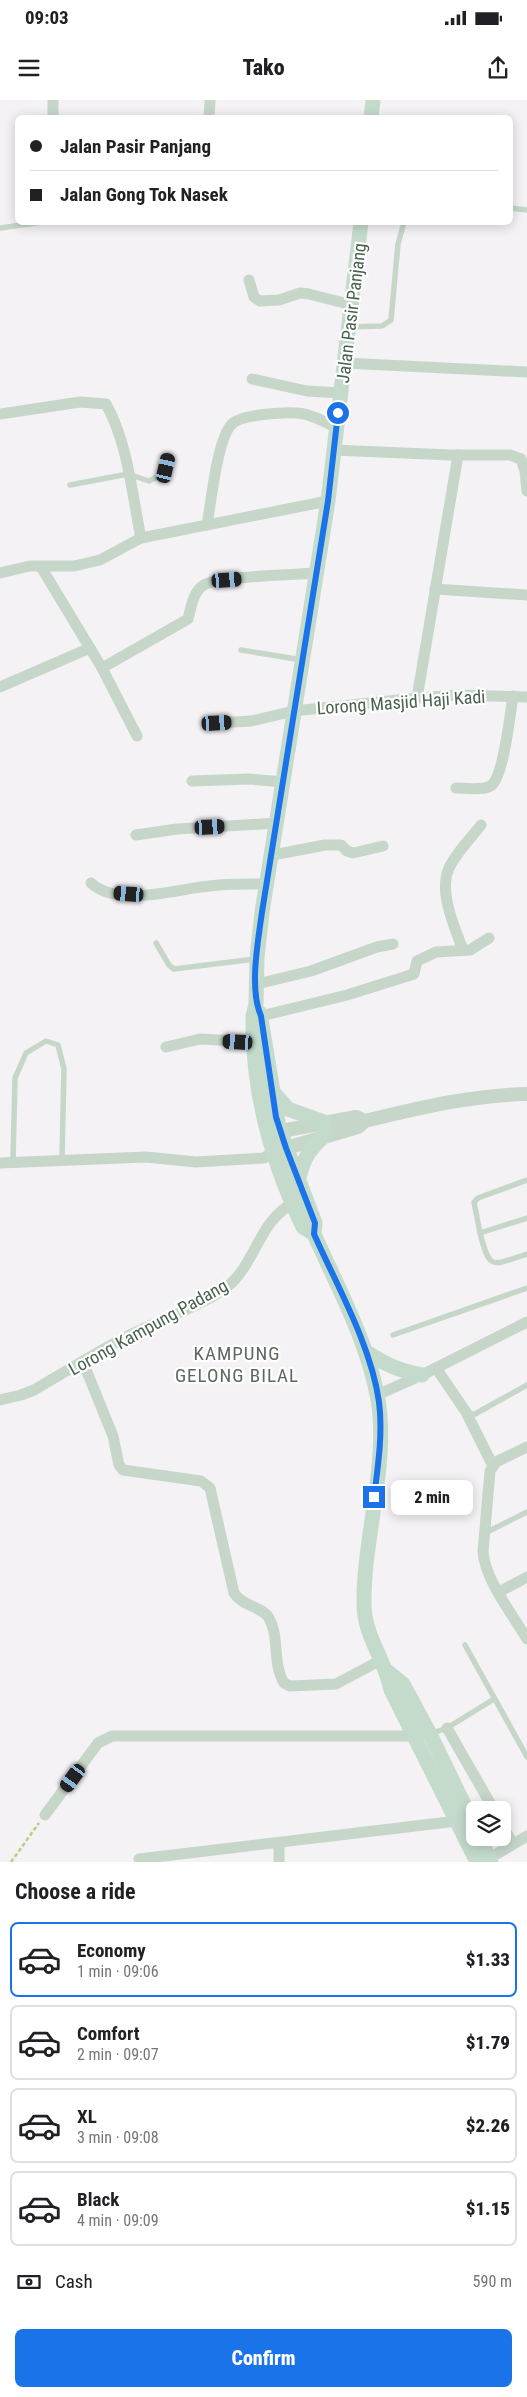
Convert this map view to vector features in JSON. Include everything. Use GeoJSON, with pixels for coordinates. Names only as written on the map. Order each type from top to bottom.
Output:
{"type":"FeatureCollection","features":[{"type":"Feature","properties":{"kind":"main road"},"geometry":{"type":"LineString","coordinates":[[371,115],[373,100]]}},
{"type":"Feature","properties":{"kind":"main road","name":"Jalan Pasir Panjang"},"geometry":{"type":"LineString","coordinates":[[258,1010],[257,963],[267,884],[278,823],[315,573],[328,501],[361,225]]}},
{"type":"Feature","properties":{"kind":"main road"},"geometry":{"type":"LineString","coordinates":[[258,1010],[253,1016],[259,1095],[274,1132],[292,1204],[304,1227],[314,1234]]}},
{"type":"Feature","properties":{"kind":"main road"},"geometry":{"type":"LineString","coordinates":[[258,1010],[271,1088],[274,1132]]}},
{"type":"Feature","properties":{"kind":"main road"},"geometry":{"type":"LineString","coordinates":[[271,1088],[277,1098],[288,1108],[325,1128],[304,1159],[298,1181]]}},
{"type":"Feature","properties":{"kind":"main road"},"geometry":{"type":"LineString","coordinates":[[279,1150],[298,1181],[315,1223],[314,1234],[365,1351],[377,1395],[379,1422],[378,1466],[368,1542],[364,1604],[368,1629],[384,1666],[403,1684],[457,1821],[483,1855]]}},
{"type":"Feature","properties":{"kind":"main road"},"geometry":{"type":"LineString","coordinates":[[365,1351],[386,1366],[422,1376]]}},
{"type":"Feature","properties":{"kind":"main road"},"geometry":{"type":"LineString","coordinates":[[423,1735],[466,1811]]}},
{"type":"Feature","properties":{"kind":"street"},"geometry":{"type":"LineString","coordinates":[[52,115],[53,100]]}},
{"type":"Feature","properties":{"kind":"street"},"geometry":{"type":"LineString","coordinates":[[209,115],[210,100]]}},
{"type":"Feature","properties":{"kind":"street"},"geometry":{"type":"LineString","coordinates":[[249,280],[254,297],[260,300],[286,300],[298,294],[309,294],[352,305]]}},
{"type":"Feature","properties":{"kind":"street"},"geometry":{"type":"LineString","coordinates":[[345,363],[527,372]]}},
{"type":"Feature","properties":{"kind":"street"},"geometry":{"type":"LineString","coordinates":[[252,379],[307,391],[341,393]]}},
{"type":"Feature","properties":{"kind":"street"},"geometry":{"type":"LineString","coordinates":[[0,414],[80,402],[91,401],[106,404],[112,416],[128,474],[141,538]]}},
{"type":"Feature","properties":{"kind":"street"},"geometry":{"type":"LineString","coordinates":[[207,525],[226,431],[232,423],[250,417],[281,413],[304,414],[336,427]]}},
{"type":"Feature","properties":{"kind":"street"},"geometry":{"type":"LineString","coordinates":[[333,450],[517,457],[523,464],[527,491]]}},
{"type":"Feature","properties":{"kind":"street"},"geometry":{"type":"LineString","coordinates":[[416,698],[458,455]]}},
{"type":"Feature","properties":{"kind":"street"},"geometry":{"type":"LineString","coordinates":[[0,573],[30,566],[74,566],[100,560],[141,538],[328,501]]}},
{"type":"Feature","properties":{"kind":"street"},"geometry":{"type":"LineString","coordinates":[[41,567],[102,668],[137,736]]}},
{"type":"Feature","properties":{"kind":"street"},"geometry":{"type":"LineString","coordinates":[[102,668],[188,619],[195,594],[204,584],[227,580],[315,573]]}},
{"type":"Feature","properties":{"kind":"street"},"geometry":{"type":"LineString","coordinates":[[435,589],[527,595]]}},
{"type":"Feature","properties":{"kind":"street"},"geometry":{"type":"LineString","coordinates":[[0,687],[90,648]]}},
{"type":"Feature","properties":{"kind":"street","name":"Lorong Masjid Haji Kadi"},"geometry":{"type":"LineString","coordinates":[[217,723],[251,721],[294,711],[460,694],[527,697]]}},
{"type":"Feature","properties":{"kind":"street"},"geometry":{"type":"LineString","coordinates":[[456,788],[480,788],[488,786],[494,781],[504,754],[513,696]]}},
{"type":"Feature","properties":{"kind":"street"},"geometry":{"type":"LineString","coordinates":[[192,781],[249,779],[284,782]]}},
{"type":"Feature","properties":{"kind":"street"},"geometry":{"type":"LineString","coordinates":[[136,835],[176,829],[278,823]]}},
{"type":"Feature","properties":{"kind":"street"},"geometry":{"type":"LineString","coordinates":[[464,950],[448,907],[447,874],[450,866],[481,825]]}},
{"type":"Feature","properties":{"kind":"street"},"geometry":{"type":"LineString","coordinates":[[273,855],[325,845],[341,845],[347,851],[353,852],[383,846]]}},
{"type":"Feature","properties":{"kind":"street"},"geometry":{"type":"LineString","coordinates":[[91,884],[97,889],[113,893],[144,895],[164,894],[207,886],[267,884]]}},
{"type":"Feature","properties":{"kind":"street"},"geometry":{"type":"LineString","coordinates":[[258,1010],[347,995],[402,978],[414,974],[417,961],[428,955],[476,948],[489,938]]}},
{"type":"Feature","properties":{"kind":"street"},"geometry":{"type":"LineString","coordinates":[[257,984],[311,971],[377,947],[393,944]]}},
{"type":"Feature","properties":{"kind":"street"},"geometry":{"type":"LineString","coordinates":[[166,1047],[200,1039],[254,1042]]}},
{"type":"Feature","properties":{"kind":"street"},"geometry":{"type":"LineString","coordinates":[[274,1132],[358,1127],[365,1121],[470,1098],[527,1094]]}},
{"type":"Feature","properties":{"kind":"street"},"geometry":{"type":"LineString","coordinates":[[0,1163],[146,1157],[196,1162],[264,1158],[325,1128]]}},
{"type":"Feature","properties":{"kind":"street","name":"Lorong Kampung Padang"},"geometry":{"type":"LineString","coordinates":[[0,1400],[22,1396],[133,1333],[227,1287],[244,1268],[257,1241],[281,1210],[292,1204]]}},
{"type":"Feature","properties":{"kind":"street"},"geometry":{"type":"LineString","coordinates":[[377,1395],[422,1376],[527,1322]]}},
{"type":"Feature","properties":{"kind":"street"},"geometry":{"type":"LineString","coordinates":[[83,1362],[113,1436],[119,1465],[122,1470],[201,1481],[210,1488],[234,1593],[245,1604],[261,1610],[270,1619],[274,1632],[277,1668],[284,1683],[290,1686],[336,1684],[384,1666]]}},
{"type":"Feature","properties":{"kind":"street"},"geometry":{"type":"LineString","coordinates":[[436,1368],[466,1412],[492,1466]]}},
{"type":"Feature","properties":{"kind":"street"},"geometry":{"type":"LineString","coordinates":[[527,1447],[496,1462],[492,1466],[488,1477],[484,1558],[499,1592],[527,1639]]}},
{"type":"Feature","properties":{"kind":"street"},"geometry":{"type":"LineString","coordinates":[[499,1592],[527,1577]]}},
{"type":"Feature","properties":{"kind":"street"},"geometry":{"type":"LineString","coordinates":[[447,1728],[489,1801]]}},
{"type":"Feature","properties":{"kind":"street"},"geometry":{"type":"LineString","coordinates":[[45,1815],[98,1743],[112,1736],[423,1735]]}},
{"type":"Feature","properties":{"kind":"street"},"geometry":{"type":"LineString","coordinates":[[139,1860],[457,1821]]}},
{"type":"Feature","properties":{"kind":"street"},"geometry":{"type":"LineString","coordinates":[[483,1855],[513,1844],[527,1836]]}},
{"type":"Feature","properties":{"kind":"street"},"geometry":{"type":"LineString","coordinates":[[279,1844],[279,1862]]}},
{"type":"Feature","properties":{"kind":"lane"},"geometry":{"type":"LineString","coordinates":[[513,208],[527,210]]}},
{"type":"Feature","properties":{"kind":"lane"},"geometry":{"type":"LineString","coordinates":[[0,228],[21,225]]}},
{"type":"Feature","properties":{"kind":"lane"},"geometry":{"type":"LineString","coordinates":[[350,327],[382,326],[391,320],[398,244],[403,225]]}},
{"type":"Feature","properties":{"kind":"lane"},"geometry":{"type":"LineString","coordinates":[[70,485],[128,474],[149,481],[159,478],[166,468],[169,456]]}},
{"type":"Feature","properties":{"kind":"lane"},"geometry":{"type":"LineString","coordinates":[[241,650],[302,660]]}},
{"type":"Feature","properties":{"kind":"lane"},"geometry":{"type":"LineString","coordinates":[[156,943],[169,965],[174,969],[257,963]]}},
{"type":"Feature","properties":{"kind":"lane"},"geometry":{"type":"LineString","coordinates":[[13,1161],[15,1078],[26,1053],[46,1041],[58,1045],[64,1070],[62,1159]]}},
{"type":"Feature","properties":{"kind":"lane"},"geometry":{"type":"LineString","coordinates":[[527,1180],[474,1202],[487,1259],[501,1262],[527,1254]]}},
{"type":"Feature","properties":{"kind":"lane"},"geometry":{"type":"LineString","coordinates":[[480,1233],[527,1218]]}},
{"type":"Feature","properties":{"kind":"lane"},"geometry":{"type":"LineString","coordinates":[[393,1335],[527,1288]]}},
{"type":"Feature","properties":{"kind":"lane"},"geometry":{"type":"LineString","coordinates":[[466,1412],[468,1415],[475,1414],[527,1385]]}},
{"type":"Feature","properties":{"kind":"lane"},"geometry":{"type":"LineString","coordinates":[[485,1533],[527,1512]]}},
{"type":"Feature","properties":{"kind":"lane"},"geometry":{"type":"LineString","coordinates":[[465,1645],[527,1758]]}},
{"type":"Feature","properties":{"kind":"lane"},"geometry":{"type":"LineString","coordinates":[[423,1735],[447,1728],[494,1699]]}},
{"type":"Feature","properties":{"kind":"path"},"geometry":{"type":"LineString","coordinates":[[11,1862],[45,1815]]}},
{"type":"Feature","properties":{"kind":"district","name":"KAMPUNG GELONG BILAL"},"geometry":{"type":"Point","coordinates":[237,1364]}},
{"type":"Feature","properties":{"kind":"route"},"geometry":{"type":"LineString","coordinates":[[338,413],[328,501],[315,573],[278,823],[262,912],[257,958],[256,1004],[261,1016],[272,1095],[280,1131],[315,1223],[314,1234],[354,1322],[374,1380],[379,1422],[378,1466],[374,1497]]}}]}
